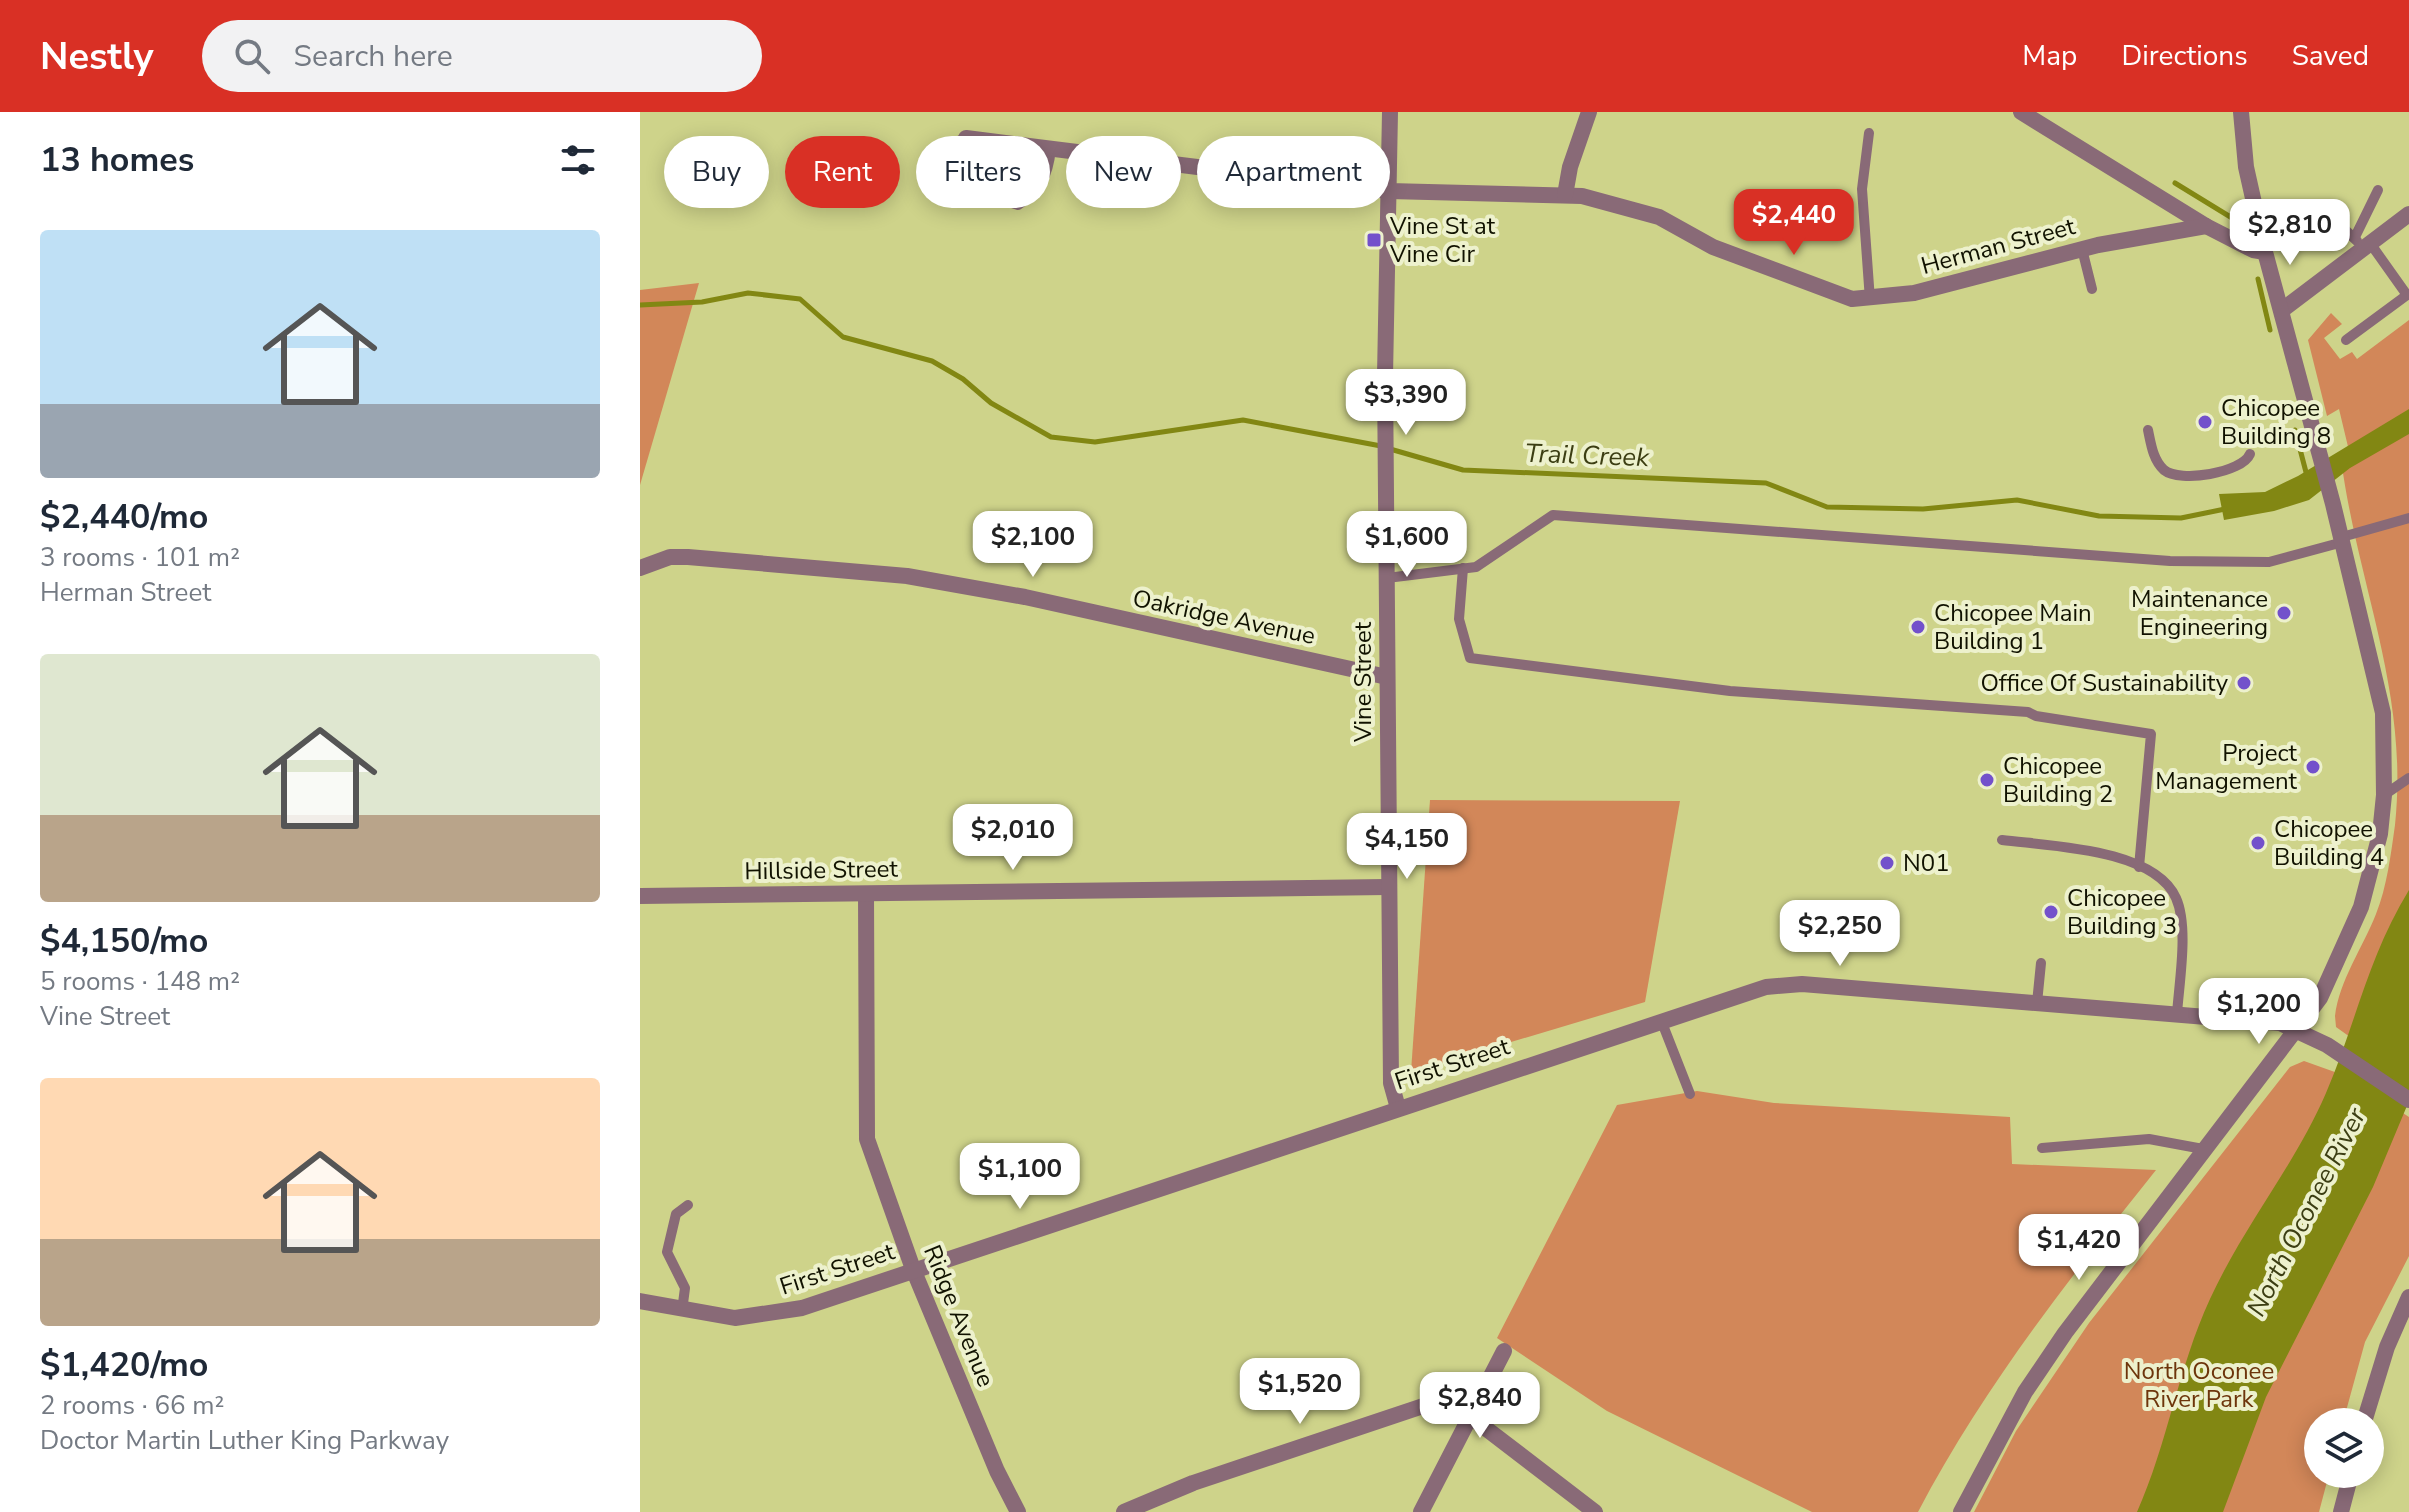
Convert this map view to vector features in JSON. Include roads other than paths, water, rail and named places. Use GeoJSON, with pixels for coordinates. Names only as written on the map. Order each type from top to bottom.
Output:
{"type":"FeatureCollection","features":[{"type":"Feature","properties":{"kind":"street","name":"Vine Street"},"geometry":{"type":"LineString","coordinates":[[1390,112],[1390,136]]}},
{"type":"Feature","properties":{"kind":"street"},"geometry":{"type":"LineString","coordinates":[[1565,195],[1570,167],[1589,112]]}},
{"type":"Feature","properties":{"kind":"street"},"geometry":{"type":"LineString","coordinates":[[2021,112],[2206,226],[2253,250],[2265,252]]}},
{"type":"Feature","properties":{"kind":"street"},"geometry":{"type":"LineString","coordinates":[[1961,1512],[2025,1392],[2203,1149],[2320,998],[2361,907],[2380,834],[2384,795],[2383,713],[2333,504],[2265,252],[2246,167],[2241,112]]}},
{"type":"Feature","properties":{"kind":"street","name":"Herman Street"},"geometry":{"type":"LineString","coordinates":[[1051,149],[1197,167]]}},
{"type":"Feature","properties":{"kind":"street","name":"Herman Street"},"geometry":{"type":"LineString","coordinates":[[1390,191],[1565,195],[1659,217],[1713,247],[1831,293],[1870,300],[1914,293],[2082,249],[2206,226]]}},
{"type":"Feature","properties":{"kind":"street","name":"Vine Street"},"geometry":{"type":"LineString","coordinates":[[1389,208],[1385,376],[1387,887],[1391,1083],[1398,1108]]}},
{"type":"Feature","properties":{"kind":"street"},"geometry":{"type":"LineString","coordinates":[[2282,310],[2363,243],[2409,214]]}},
{"type":"Feature","properties":{"kind":"street","name":"Oakridge Avenue"},"geometry":{"type":"LineString","coordinates":[[640,568],[670,557],[907,576],[1025,597],[1387,677]]}},
{"type":"Feature","properties":{"kind":"street","name":"Hillside Street"},"geometry":{"type":"LineString","coordinates":[[640,896],[1387,887]]}},
{"type":"Feature","properties":{"kind":"street","name":"Ridge Avenue"},"geometry":{"type":"LineString","coordinates":[[866,894],[867,1139],[913,1269],[997,1471],[1018,1512]]}},
{"type":"Feature","properties":{"kind":"street","name":"First Street"},"geometry":{"type":"LineString","coordinates":[[640,1301],[682,1311],[735,1318],[774,1314],[1754,990],[1802,984],[2280,1023],[2327,1045],[2409,1100]]}},
{"type":"Feature","properties":{"kind":"street"},"geometry":{"type":"LineString","coordinates":[[2368,1408],[2387,1347],[2409,1297]]}},
{"type":"Feature","properties":{"kind":"street"},"geometry":{"type":"LineString","coordinates":[[1421,1512],[1504,1351]]}},
{"type":"Feature","properties":{"kind":"street"},"geometry":{"type":"LineString","coordinates":[[1124,1512],[1193,1483],[1431,1402],[1450,1401],[1595,1512]]}},
{"type":"Feature","properties":{"kind":"street"},"geometry":{"type":"LineString","coordinates":[[2341,1512],[2347,1488]]}},
{"type":"Feature","properties":{"kind":"lane"},"geometry":{"type":"LineString","coordinates":[[1869,133],[1862,189],[1870,300]]}},
{"type":"Feature","properties":{"kind":"lane"},"geometry":{"type":"LineString","coordinates":[[1050,158],[1051,149]]}},
{"type":"Feature","properties":{"kind":"lane"},"geometry":{"type":"LineString","coordinates":[[2363,243],[2378,190]]}},
{"type":"Feature","properties":{"kind":"lane"},"geometry":{"type":"LineString","coordinates":[[2339,224],[2363,243],[2407,295],[2346,340]]}},
{"type":"Feature","properties":{"kind":"lane"},"geometry":{"type":"LineString","coordinates":[[2082,249],[2092,289]]}},
{"type":"Feature","properties":{"kind":"lane"},"geometry":{"type":"LineString","coordinates":[[2148,430],[2155,458],[2163,469],[2175,476],[2235,468],[2245,463],[2250,454]]}},
{"type":"Feature","properties":{"kind":"lane"},"geometry":{"type":"LineString","coordinates":[[1387,578],[1476,567],[1553,515],[2170,561],[2269,562],[2409,518]]}},
{"type":"Feature","properties":{"kind":"lane"},"geometry":{"type":"LineString","coordinates":[[1463,568],[1459,619],[1470,658],[1730,691],[2028,712],[2036,716],[2151,734],[2139,867]]}},
{"type":"Feature","properties":{"kind":"lane"},"geometry":{"type":"LineString","coordinates":[[2384,795],[2409,778]]}},
{"type":"Feature","properties":{"kind":"lane"},"geometry":{"type":"LineString","coordinates":[[2002,840],[2107,853],[2161,879],[2176,897],[2179,908],[2177,1014]]}},
{"type":"Feature","properties":{"kind":"lane"},"geometry":{"type":"LineString","coordinates":[[2037,1003],[2041,963]]}},
{"type":"Feature","properties":{"kind":"lane"},"geometry":{"type":"LineString","coordinates":[[1661,1020],[1690,1094]]}},
{"type":"Feature","properties":{"kind":"lane"},"geometry":{"type":"LineString","coordinates":[[2042,1148],[2109,1145],[2149,1139],[2203,1149]]}},
{"type":"Feature","properties":{"kind":"lane"},"geometry":{"type":"LineString","coordinates":[[682,1311],[685,1288],[667,1252],[676,1214],[688,1205]]}},
{"type":"Feature","properties":{"kind":"water"},"geometry":{"type":"Polygon","coordinates":[[[2409,409],[2409,434],[2350,468],[2309,500],[2274,511],[2224,520],[2219,494],[2265,492],[2298,476],[2409,409]]]}},
{"type":"Feature","properties":{"kind":"water","name":"North Oconee River"},"geometry":{"type":"Polygon","coordinates":[[[2409,890],[2409,1101],[2373,1187],[2266,1397],[2223,1512],[2137,1512],[2157,1459],[2189,1352],[2210,1299],[2313,1120],[2383,940],[2409,890]]]}},
{"type":"Feature","properties":{"kind":"waterway"},"geometry":{"type":"LineString","coordinates":[[2175,183],[2237,221]]}},
{"type":"Feature","properties":{"kind":"waterway"},"geometry":{"type":"LineString","coordinates":[[2258,279],[2270,330]]}},
{"type":"Feature","properties":{"kind":"waterway","name":"Trail Creek"},"geometry":{"type":"LineString","coordinates":[[640,305],[702,302],[748,293],[800,299],[843,337],[932,361],[963,379],[991,403],[1051,437],[1095,442],[1243,420],[1381,446]]}},
{"type":"Feature","properties":{"kind":"waterway"},"geometry":{"type":"LineString","coordinates":[[2295,430],[2307,476]]}},
{"type":"Feature","properties":{"kind":"waterway","name":"Trail Creek"},"geometry":{"type":"LineString","coordinates":[[1390,449],[1463,470],[1766,483],[1827,507],[1923,509],[2017,500],[2099,516],[2181,518],[2225,509]]}},
{"type":"Feature","properties":{"kind":"place","name":"Vine St at Vine Cir"},"geometry":{"type":"Point","coordinates":[1374,240]}},
{"type":"Feature","properties":{"kind":"place","name":"Chicopee Building 8"},"geometry":{"type":"Point","coordinates":[2205,422]}},
{"type":"Feature","properties":{"kind":"place","name":"Maintenance Engineering"},"geometry":{"type":"Point","coordinates":[2284,613]}},
{"type":"Feature","properties":{"kind":"place","name":"Chicopee Main Building 1"},"geometry":{"type":"Point","coordinates":[1918,627]}},
{"type":"Feature","properties":{"kind":"place","name":"Office Of Sustainability"},"geometry":{"type":"Point","coordinates":[2244,683]}},
{"type":"Feature","properties":{"kind":"place","name":"Project Management"},"geometry":{"type":"Point","coordinates":[2313,767]}},
{"type":"Feature","properties":{"kind":"place","name":"Chicopee Building 2"},"geometry":{"type":"Point","coordinates":[1987,780]}},
{"type":"Feature","properties":{"kind":"place","name":"Chicopee Building 4"},"geometry":{"type":"Point","coordinates":[2258,843]}},
{"type":"Feature","properties":{"kind":"place","name":"N01"},"geometry":{"type":"Point","coordinates":[1887,863]}},
{"type":"Feature","properties":{"kind":"place","name":"Chicopee Building 3"},"geometry":{"type":"Point","coordinates":[2051,912]}},
{"type":"Feature","properties":{"kind":"park label","name":"North Oconee River Park"},"geometry":{"type":"Point","coordinates":[2199,1385]}}]}
